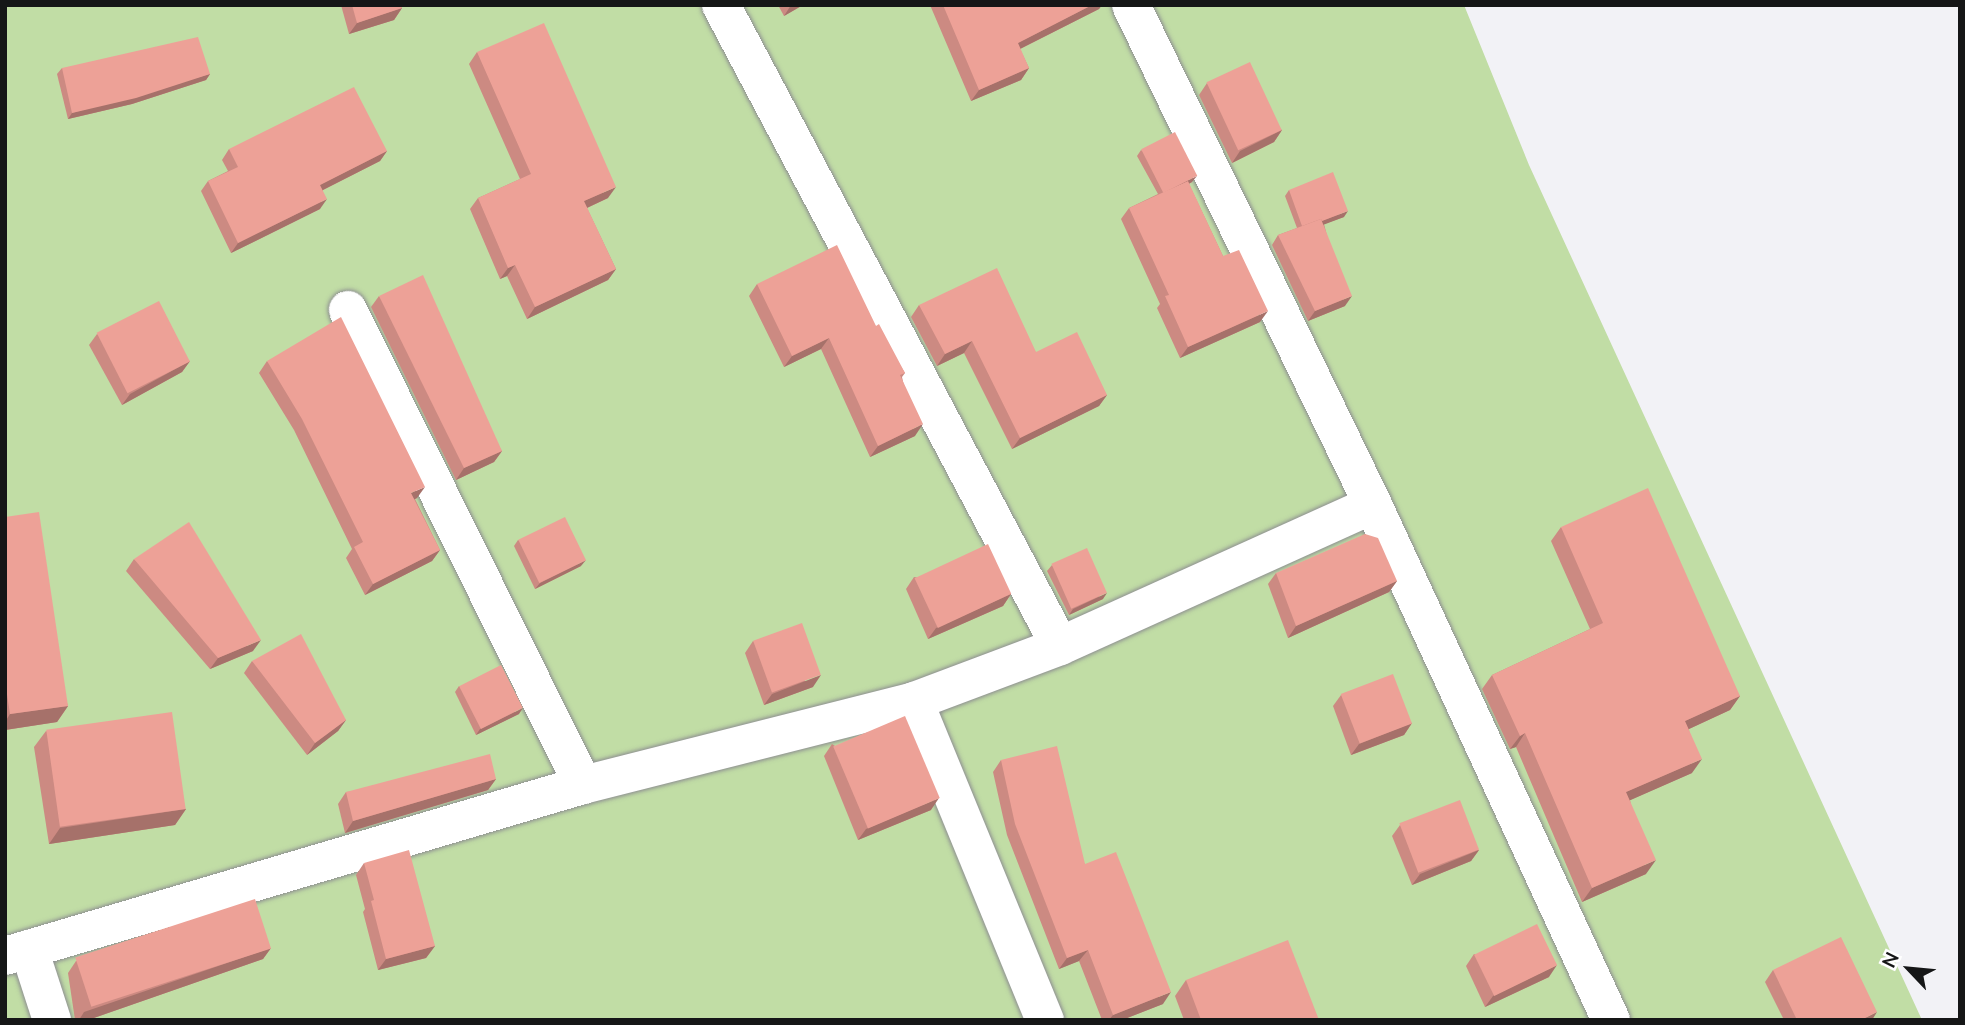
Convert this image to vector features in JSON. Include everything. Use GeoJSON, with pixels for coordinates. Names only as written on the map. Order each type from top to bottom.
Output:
{"type":"FeatureCollection","features":[{"type":"Feature","properties":{"kind":"street"},"geometry":{"type":"LineString","coordinates":[[721,5],[1060,646]]}},
{"type":"Feature","properties":{"kind":"street"},"geometry":{"type":"LineString","coordinates":[[1131,5],[1373,505],[1611,1020]]}},
{"type":"Feature","properties":{"kind":"street"},"geometry":{"type":"LineString","coordinates":[[348,310],[583,785]]}},
{"type":"Feature","properties":{"kind":"street"},"geometry":{"type":"LineString","coordinates":[[52,1020],[17,952],[583,785],[914,701],[1060,646],[1373,505]]}},
{"type":"Feature","properties":{"kind":"street"},"geometry":{"type":"LineString","coordinates":[[914,701],[1045,1020]]}},
{"type":"Feature","properties":{"kind":"green space"},"geometry":{"type":"Polygon","coordinates":[[[5,5],[1464,5],[1529,165],[1922,1020],[5,1020],[5,5]]]}},
{"type":"Feature","properties":{"kind":"building"},"geometry":{"type":"Polygon","coordinates":[[[352,5],[401,5],[402,8],[357,23],[352,5]]]}},
{"type":"Feature","properties":{"kind":"building"},"geometry":{"type":"Polygon","coordinates":[[[943,5],[1092,5],[1018,43],[1029,68],[979,90],[943,5]]]}},
{"type":"Feature","properties":{"kind":"building"},"geometry":{"type":"Polygon","coordinates":[[[544,23],[616,187],[584,201],[616,269],[535,307],[515,265],[508,268],[478,198],[531,174],[477,52],[544,23]]]}},
{"type":"Feature","properties":{"kind":"building"},"geometry":{"type":"Polygon","coordinates":[[[198,37],[210,74],[136,98],[72,113],[62,68],[198,37]]]}},
{"type":"Feature","properties":{"kind":"building"},"geometry":{"type":"Polygon","coordinates":[[[1250,62],[1282,130],[1238,150],[1206,82],[1250,62]]]}},
{"type":"Feature","properties":{"kind":"building"},"geometry":{"type":"Polygon","coordinates":[[[354,87],[387,151],[320,185],[327,199],[238,243],[208,181],[238,167],[229,149],[354,87]]]}},
{"type":"Feature","properties":{"kind":"building"},"geometry":{"type":"Polygon","coordinates":[[[1175,132],[1197,176],[1163,193],[1141,149],[1175,132]]]}},
{"type":"Feature","properties":{"kind":"building"},"geometry":{"type":"Polygon","coordinates":[[[1333,172],[1348,211],[1302,226],[1289,190],[1333,172]]]}},
{"type":"Feature","properties":{"kind":"building"},"geometry":{"type":"Polygon","coordinates":[[[1188,181],[1223,256],[1239,250],[1268,311],[1188,347],[1165,296],[1169,295],[1129,208],[1188,181]]]}},
{"type":"Feature","properties":{"kind":"building"},"geometry":{"type":"Polygon","coordinates":[[[1321,219],[1352,296],[1315,311],[1278,235],[1321,219]]]}},
{"type":"Feature","properties":{"kind":"building"},"geometry":{"type":"Polygon","coordinates":[[[837,245],[876,326],[879,324],[905,373],[900,375],[923,424],[878,446],[829,338],[792,356],[757,284],[837,245]]]}},
{"type":"Feature","properties":{"kind":"building"},"geometry":{"type":"Polygon","coordinates":[[[997,268],[1036,352],[1077,332],[1107,395],[1020,438],[972,341],[945,354],[919,305],[997,268]]]}},
{"type":"Feature","properties":{"kind":"building"},"geometry":{"type":"Polygon","coordinates":[[[423,275],[502,451],[464,468],[379,296],[423,275]]]}},
{"type":"Feature","properties":{"kind":"building"},"geometry":{"type":"Polygon","coordinates":[[[159,301],[190,362],[128,393],[97,333],[159,301]]]}},
{"type":"Feature","properties":{"kind":"building"},"geometry":{"type":"Polygon","coordinates":[[[341,317],[425,487],[411,493],[440,550],[373,584],[354,547],[363,542],[302,419],[267,361],[341,317]]]}},
{"type":"Feature","properties":{"kind":"building"},"geometry":{"type":"Polygon","coordinates":[[[1648,488],[1740,696],[1685,721],[1702,759],[1626,792],[1656,860],[1592,888],[1525,733],[1520,736],[1492,675],[1603,623],[1561,527],[1648,488]]]}},
{"type":"Feature","properties":{"kind":"building"},"geometry":{"type":"Polygon","coordinates":[[[39,512],[68,706],[10,714],[5,681],[5,517],[39,512]]]}},
{"type":"Feature","properties":{"kind":"building"},"geometry":{"type":"Polygon","coordinates":[[[565,517],[586,560],[539,583],[518,540],[565,517]]]}},
{"type":"Feature","properties":{"kind":"building"},"geometry":{"type":"Polygon","coordinates":[[[189,522],[261,640],[218,658],[134,559],[189,522]]]}},
{"type":"Feature","properties":{"kind":"building"},"geometry":{"type":"Polygon","coordinates":[[[1365,534],[1378,538],[1397,581],[1296,626],[1276,573],[1365,534]]]}},
{"type":"Feature","properties":{"kind":"building"},"geometry":{"type":"Polygon","coordinates":[[[988,544],[1011,594],[938,628],[915,578],[988,544]]]}},
{"type":"Feature","properties":{"kind":"building"},"geometry":{"type":"Polygon","coordinates":[[[1087,548],[1107,593],[1071,609],[1051,564],[1087,548]]]}},
{"type":"Feature","properties":{"kind":"building"},"geometry":{"type":"Polygon","coordinates":[[[802,623],[821,675],[772,692],[753,641],[802,623]]]}},
{"type":"Feature","properties":{"kind":"building"},"geometry":{"type":"Polygon","coordinates":[[[301,634],[346,720],[315,743],[252,661],[301,634]]]}},
{"type":"Feature","properties":{"kind":"building"},"geometry":{"type":"Polygon","coordinates":[[[501,665],[523,708],[481,729],[459,686],[501,665]]]}},
{"type":"Feature","properties":{"kind":"building"},"geometry":{"type":"Polygon","coordinates":[[[1393,674],[1412,723],[1360,744],[1341,694],[1393,674]]]}},
{"type":"Feature","properties":{"kind":"building"},"geometry":{"type":"Polygon","coordinates":[[[172,712],[186,809],[60,827],[46,730],[172,712]]]}},
{"type":"Feature","properties":{"kind":"building"},"geometry":{"type":"Polygon","coordinates":[[[905,716],[940,798],[868,828],[833,746],[905,716]]]}},
{"type":"Feature","properties":{"kind":"building"},"geometry":{"type":"Polygon","coordinates":[[[1057,746],[1085,864],[1116,852],[1171,992],[1113,1015],[1088,950],[1067,958],[1015,824],[1001,760],[1057,746]]]}},
{"type":"Feature","properties":{"kind":"building"},"geometry":{"type":"Polygon","coordinates":[[[490,754],[496,779],[353,821],[346,792],[490,754]]]}},
{"type":"Feature","properties":{"kind":"building"},"geometry":{"type":"Polygon","coordinates":[[[1460,800],[1479,849],[1418,873],[1399,823],[1460,800]]]}},
{"type":"Feature","properties":{"kind":"building"},"geometry":{"type":"Polygon","coordinates":[[[409,850],[435,946],[386,959],[364,863],[409,850]]]}},
{"type":"Feature","properties":{"kind":"building"},"geometry":{"type":"Polygon","coordinates":[[[255,899],[271,948],[91,1007],[75,957],[255,899]]]}},
{"type":"Feature","properties":{"kind":"building"},"geometry":{"type":"Polygon","coordinates":[[[1537,924],[1557,965],[1494,996],[1474,955],[1537,924]]]}},
{"type":"Feature","properties":{"kind":"building"},"geometry":{"type":"Polygon","coordinates":[[[1841,937],[1877,1012],[1861,1020],[1797,1020],[1773,970],[1841,937]]]}},
{"type":"Feature","properties":{"kind":"building"},"geometry":{"type":"Polygon","coordinates":[[[1288,940],[1319,1020],[1201,1020],[1186,980],[1288,940]]]}}]}
